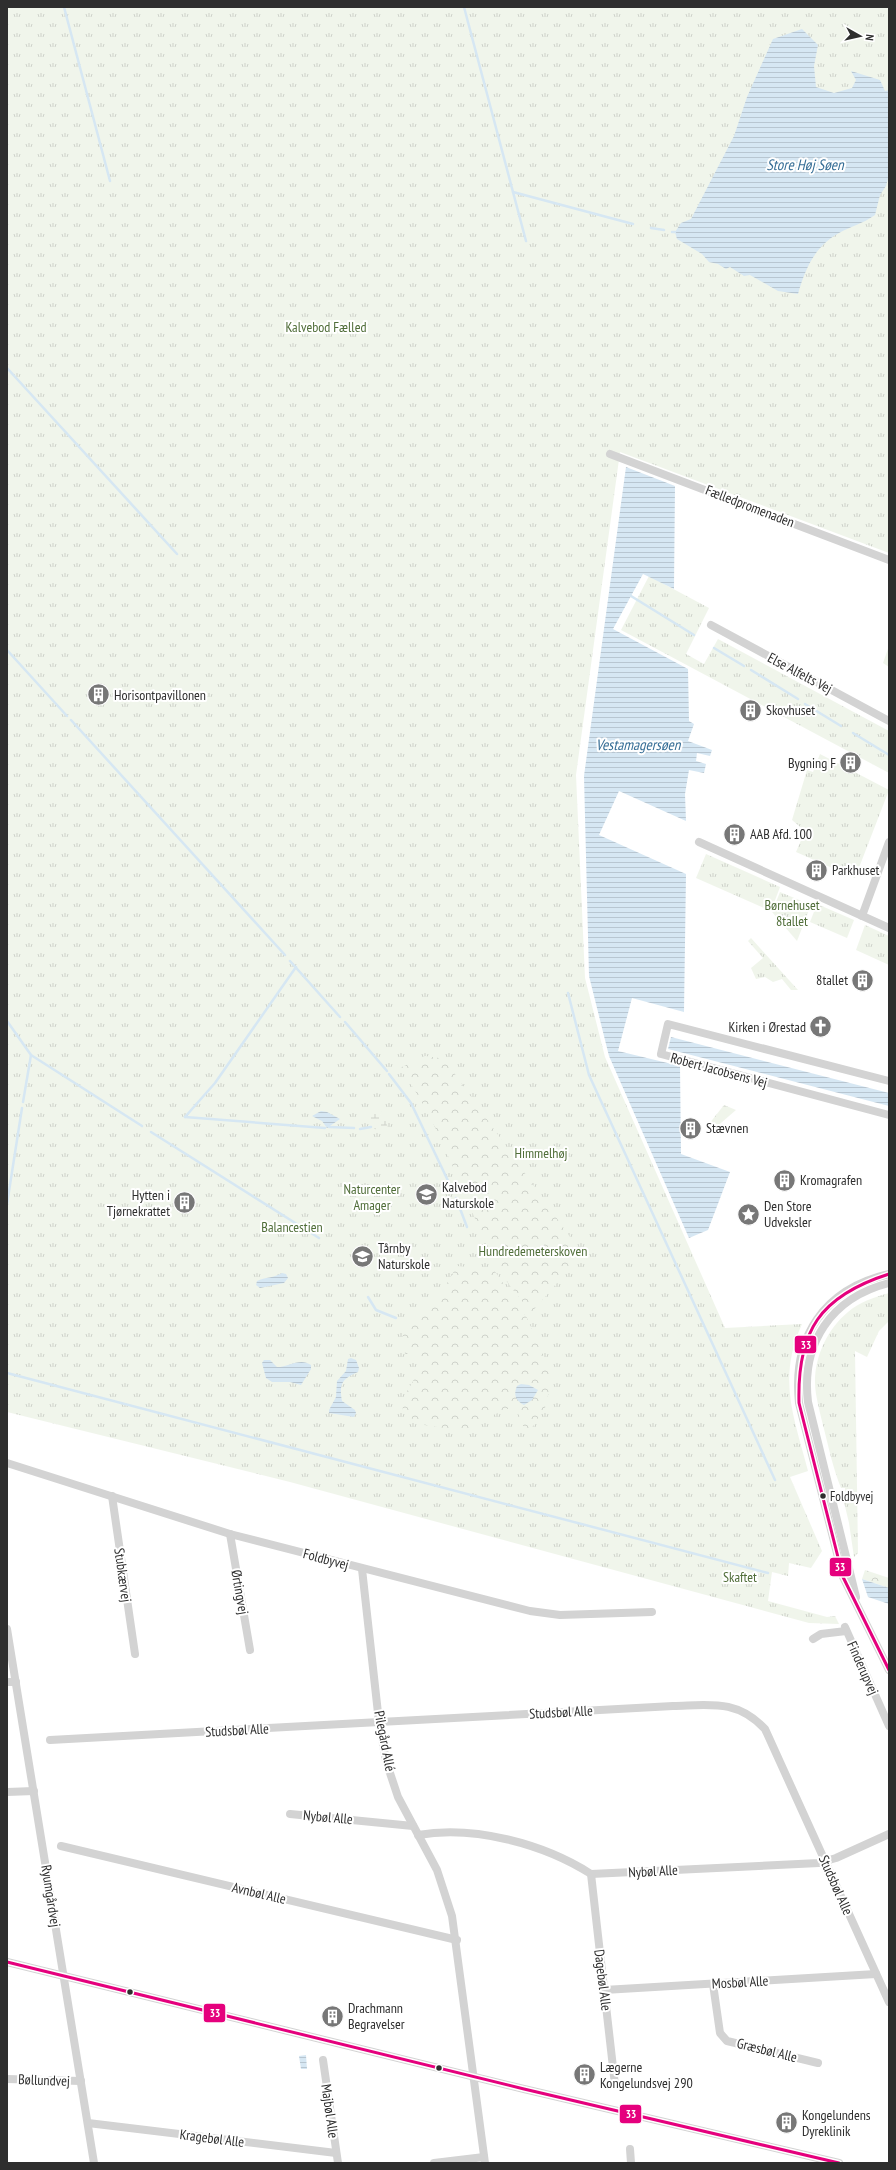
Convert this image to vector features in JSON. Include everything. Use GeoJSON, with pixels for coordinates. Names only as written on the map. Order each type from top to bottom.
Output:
{"type":"FeatureCollection","features":[{"type":"Feature","properties":{"kind":"street","name":"Fælledpromenaden"},"geometry":{"type":"LineString","coordinates":[[610,454],[889,560]]}},
{"type":"Feature","properties":{"kind":"street","name":"Else Alfelts Vej"},"geometry":{"type":"LineString","coordinates":[[711,625],[889,721]]}},
{"type":"Feature","properties":{"kind":"street"},"geometry":{"type":"LineString","coordinates":[[699,842],[822,896],[889,928]]}},
{"type":"Feature","properties":{"kind":"street"},"geometry":{"type":"LineString","coordinates":[[862,916],[889,842]]}},
{"type":"Feature","properties":{"kind":"street","name":"Robert Jacobsens Vej"},"geometry":{"type":"LineString","coordinates":[[889,1081],[668,1024],[661,1054],[889,1115]]}},
{"type":"Feature","properties":{"kind":"street"},"geometry":{"type":"LineString","coordinates":[[889,1274],[856,1284],[828,1305],[808,1334],[798,1368],[799,1403],[837,1559],[843,1577],[889,1670]]}},
{"type":"Feature","properties":{"kind":"street"},"geometry":{"type":"LineString","coordinates":[[859,1609],[808,1402],[806,1369],[810,1353],[817,1338],[835,1312],[847,1301],[860,1293],[889,1283]]}},
{"type":"Feature","properties":{"kind":"street","name":"Foldbyvej"},"geometry":{"type":"LineString","coordinates":[[7,1463],[230,1534],[530,1611],[560,1615],[652,1612]]}},
{"type":"Feature","properties":{"kind":"street","name":"Stubkærvej"},"geometry":{"type":"LineString","coordinates":[[112,1496],[135,1654]]}},
{"type":"Feature","properties":{"kind":"street","name":"Ørtingvej"},"geometry":{"type":"LineString","coordinates":[[230,1534],[250,1650]]}},
{"type":"Feature","properties":{"kind":"street","name":"Pilegård Allé"},"geometry":{"type":"LineString","coordinates":[[362,1569],[379,1722],[386,1761],[398,1796],[437,1870],[446,1893],[457,1940],[473,2076],[485,2160]]}},
{"type":"Feature","properties":{"kind":"street","name":"Ryumgårdvej"},"geometry":{"type":"LineString","coordinates":[[7,1628],[65,1976],[94,2163]]}},
{"type":"Feature","properties":{"kind":"street","name":"Finderupvej"},"geometry":{"type":"LineString","coordinates":[[813,1639],[821,1634],[846,1629],[889,1726]]}},
{"type":"Feature","properties":{"kind":"street"},"geometry":{"type":"LineString","coordinates":[[7,1682],[16,1682]]}},
{"type":"Feature","properties":{"kind":"street","name":"Studsbøl Alle"},"geometry":{"type":"LineString","coordinates":[[50,1740],[680,1706],[720,1705],[740,1709],[753,1716],[765,1729],[889,2002]]}},
{"type":"Feature","properties":{"kind":"street"},"geometry":{"type":"LineString","coordinates":[[7,1792],[34,1791]]}},
{"type":"Feature","properties":{"kind":"street","name":"Nybøl Alle"},"geometry":{"type":"LineString","coordinates":[[290,1814],[413,1826]]}},
{"type":"Feature","properties":{"kind":"street"},"geometry":{"type":"LineString","coordinates":[[418,1835],[457,1834],[515,1842],[570,1861],[591,1874]]}},
{"type":"Feature","properties":{"kind":"street","name":"Nybøl Alle"},"geometry":{"type":"LineString","coordinates":[[591,1874],[819,1863],[836,1858],[889,1834]]}},
{"type":"Feature","properties":{"kind":"street","name":"Avnbøl Alle"},"geometry":{"type":"LineString","coordinates":[[61,1846],[457,1940]]}},
{"type":"Feature","properties":{"kind":"street","name":"Dagebøl Alle"},"geometry":{"type":"LineString","coordinates":[[591,1874],[615,2085]]}},
{"type":"Feature","properties":{"kind":"street"},"geometry":{"type":"LineString","coordinates":[[7,1962],[473,2076],[839,2163]]}},
{"type":"Feature","properties":{"kind":"street","name":"Mosbøl Alle"},"geometry":{"type":"LineString","coordinates":[[604,1990],[876,1974]]}},
{"type":"Feature","properties":{"kind":"street","name":"Græsbøl Alle"},"geometry":{"type":"LineString","coordinates":[[713,1984],[722,2038],[727,2041],[818,2063]]}},
{"type":"Feature","properties":{"kind":"street","name":"Majbøl Alle"},"geometry":{"type":"LineString","coordinates":[[323,2060],[338,2163]]}},
{"type":"Feature","properties":{"kind":"street","name":"Bøllundvej"},"geometry":{"type":"LineString","coordinates":[[7,2079],[81,2081]]}},
{"type":"Feature","properties":{"kind":"street","name":"Kragebøl Alle"},"geometry":{"type":"LineString","coordinates":[[88,2123],[336,2153]]}},
{"type":"Feature","properties":{"kind":"street"},"geometry":{"type":"LineString","coordinates":[[630,2149],[631,2163]]}},
{"type":"Feature","properties":{"kind":"street"},"geometry":{"type":"LineString","coordinates":[[434,2163],[485,2160]]}},
{"type":"Feature","properties":{"kind":"green space","name":"Kalvebod Fælled"},"geometry":{"type":"Polygon","coordinates":[[[7,7],[889,7],[889,553],[620,452],[576,775],[585,978],[605,1057],[725,1328],[802,1324],[790,1363],[789,1380],[793,1415],[808,1471],[790,1477],[822,1551],[811,1568],[789,1563],[788,1576],[772,1572],[768,1601],[827,1617],[835,1616],[839,1624],[809,1623],[290,1482],[7,1412],[7,7]]]}},
{"type":"Feature","properties":{"kind":"green space"},"geometry":{"type":"Polygon","coordinates":[[[649,576],[709,608],[686,654],[704,664],[718,639],[889,731],[889,773],[621,630],[649,576]]]}},
{"type":"Feature","properties":{"kind":"green space"},"geometry":{"type":"Polygon","coordinates":[[[889,646],[889,667],[883,663],[889,646]]]}},
{"type":"Feature","properties":{"kind":"green space"},"geometry":{"type":"Polygon","coordinates":[[[820,754],[889,790],[855,878],[796,852],[805,831],[792,820],[807,770],[813,772],[820,754]]]}},
{"type":"Feature","properties":{"kind":"green space"},"geometry":{"type":"Polygon","coordinates":[[[706,854],[780,887],[771,911],[696,878],[706,854]]]}},
{"type":"Feature","properties":{"kind":"green space","name":"Børnehuset 8tallet"},"geometry":{"type":"Polygon","coordinates":[[[780,892],[811,905],[797,941],[772,912],[780,892]]]}},
{"type":"Feature","properties":{"kind":"green space"},"geometry":{"type":"Polygon","coordinates":[[[817,904],[854,920],[847,938],[810,922],[817,904]]]}},
{"type":"Feature","properties":{"kind":"green space"},"geometry":{"type":"Polygon","coordinates":[[[865,925],[889,936],[889,965],[856,950],[865,925]]]}},
{"type":"Feature","properties":{"kind":"green space","name":"Børnehuset 8tallet"},"geometry":{"type":"Polygon","coordinates":[[[751,938],[798,990],[791,990],[782,979],[773,982],[765,977],[756,979],[751,968],[763,958],[748,941],[751,938]]]}},
{"type":"Feature","properties":{"kind":"green space","name":"Hundredemeterskoven"},"geometry":{"type":"Polygon","coordinates":[[[425,1056],[439,1058],[450,1067],[582,1254],[531,1313],[499,1269],[429,1116],[400,1068],[425,1056]]]}},
{"type":"Feature","properties":{"kind":"green space"},"geometry":{"type":"Polygon","coordinates":[[[724,1105],[736,1110],[714,1129],[709,1124],[724,1105]]]}},
{"type":"Feature","properties":{"kind":"green space"},"geometry":{"type":"Polygon","coordinates":[[[371,1107],[377,1107],[381,1112],[386,1120],[388,1130],[381,1132],[371,1127],[367,1117],[371,1107]]]}},
{"type":"Feature","properties":{"kind":"green space"},"geometry":{"type":"Polygon","coordinates":[[[457,1266],[494,1270],[527,1318],[550,1370],[549,1391],[545,1408],[527,1435],[515,1406],[488,1417],[469,1432],[418,1424],[403,1411],[402,1400],[423,1364],[419,1354],[405,1354],[402,1329],[438,1299],[457,1266]]]}},
{"type":"Feature","properties":{"kind":"green space"},"geometry":{"type":"Polygon","coordinates":[[[889,1293],[889,1321],[879,1331],[867,1357],[855,1351],[858,1553],[854,1557],[849,1523],[843,1498],[846,1496],[845,1488],[841,1488],[829,1451],[816,1394],[816,1371],[818,1360],[826,1338],[840,1320],[857,1305],[889,1293]]]}},
{"type":"Feature","properties":{"kind":"green space"},"geometry":{"type":"Polygon","coordinates":[[[865,1570],[889,1578],[889,1588],[862,1579],[865,1570]]]}},
{"type":"Feature","properties":{"kind":"water","name":"Store Høj Søen"},"geometry":{"type":"Polygon","coordinates":[[[802,29],[818,45],[814,66],[816,87],[834,93],[852,88],[856,80],[851,71],[880,80],[885,91],[889,90],[889,175],[886,186],[880,195],[875,215],[866,221],[839,233],[823,244],[817,251],[808,267],[798,294],[778,291],[750,275],[744,276],[730,267],[726,269],[718,264],[709,262],[702,254],[677,239],[675,232],[681,223],[691,219],[734,136],[747,97],[773,39],[802,29]]]}},
{"type":"Feature","properties":{"kind":"water","name":"Vestamagersøen"},"geometry":{"type":"Polygon","coordinates":[[[626,467],[675,486],[674,589],[643,574],[613,629],[688,669],[689,721],[694,724],[688,741],[712,750],[710,756],[697,753],[696,761],[706,764],[704,773],[689,770],[685,794],[686,821],[619,791],[599,835],[686,874],[684,1012],[632,998],[618,1051],[680,1066],[681,1154],[730,1172],[708,1230],[689,1238],[609,1056],[589,976],[584,776],[626,467]]]}},
{"type":"Feature","properties":{"kind":"water"},"geometry":{"type":"Polygon","coordinates":[[[671,1037],[889,1093],[889,1106],[668,1049],[671,1037]]]}},
{"type":"Feature","properties":{"kind":"water"},"geometry":{"type":"Polygon","coordinates":[[[321,1111],[327,1112],[340,1119],[327,1128],[322,1121],[312,1116],[321,1111]]]}},
{"type":"Feature","properties":{"kind":"water"},"geometry":{"type":"Polygon","coordinates":[[[282,1273],[286,1274],[288,1278],[284,1283],[260,1288],[256,1285],[257,1281],[282,1273]]]}},
{"type":"Feature","properties":{"kind":"water"},"geometry":{"type":"Polygon","coordinates":[[[351,1358],[356,1360],[359,1368],[358,1372],[348,1377],[343,1382],[341,1395],[342,1401],[355,1410],[356,1413],[354,1417],[329,1413],[329,1410],[336,1397],[337,1381],[346,1371],[348,1359],[351,1358]]]}},
{"type":"Feature","properties":{"kind":"water"},"geometry":{"type":"Polygon","coordinates":[[[264,1360],[270,1360],[277,1367],[303,1362],[311,1365],[311,1369],[301,1385],[290,1382],[272,1382],[266,1378],[262,1363],[264,1360]]]}},
{"type":"Feature","properties":{"kind":"water"},"geometry":{"type":"Polygon","coordinates":[[[521,1384],[529,1385],[538,1390],[532,1400],[524,1405],[517,1400],[515,1395],[517,1386],[521,1384]]]}},
{"type":"Feature","properties":{"kind":"water"},"geometry":{"type":"Polygon","coordinates":[[[862,1579],[889,1588],[889,1604],[868,1597],[862,1579]]]}},
{"type":"Feature","properties":{"kind":"water"},"geometry":{"type":"Polygon","coordinates":[[[306,2055],[307,2069],[301,2069],[299,2056],[306,2055]]]}},
{"type":"Feature","properties":{"kind":"waterway"},"geometry":{"type":"LineString","coordinates":[[64,7],[110,181]]}},
{"type":"Feature","properties":{"kind":"waterway"},"geometry":{"type":"LineString","coordinates":[[464,7],[526,241]]}},
{"type":"Feature","properties":{"kind":"waterway"},"geometry":{"type":"LineString","coordinates":[[513,192],[633,224]]}},
{"type":"Feature","properties":{"kind":"waterway"},"geometry":{"type":"LineString","coordinates":[[651,228],[664,230]]}},
{"type":"Feature","properties":{"kind":"waterway"},"geometry":{"type":"LineString","coordinates":[[7,368],[177,554]]}},
{"type":"Feature","properties":{"kind":"waterway"},"geometry":{"type":"LineString","coordinates":[[631,596],[694,635]]}},
{"type":"Feature","properties":{"kind":"waterway"},"geometry":{"type":"LineString","coordinates":[[714,648],[744,666]]}},
{"type":"Feature","properties":{"kind":"waterway"},"geometry":{"type":"LineString","coordinates":[[7,650],[67,716]]}},
{"type":"Feature","properties":{"kind":"waterway"},"geometry":{"type":"LineString","coordinates":[[751,670],[798,699]]}},
{"type":"Feature","properties":{"kind":"waterway"},"geometry":{"type":"LineString","coordinates":[[805,704],[841,726]]}},
{"type":"Feature","properties":{"kind":"waterway"},"geometry":{"type":"LineString","coordinates":[[71,720],[285,955]]}},
{"type":"Feature","properties":{"kind":"waterway"},"geometry":{"type":"LineString","coordinates":[[853,733],[889,755]]}},
{"type":"Feature","properties":{"kind":"waterway"},"geometry":{"type":"LineString","coordinates":[[290,961],[340,1017]]}},
{"type":"Feature","properties":{"kind":"waterway"},"geometry":{"type":"LineString","coordinates":[[185,1117],[215,1083],[296,967]]}},
{"type":"Feature","properties":{"kind":"waterway"},"geometry":{"type":"LineString","coordinates":[[568,993],[589,1075],[775,1480]]}},
{"type":"Feature","properties":{"kind":"waterway"},"geometry":{"type":"LineString","coordinates":[[7,1021],[31,1055],[142,1126]]}},
{"type":"Feature","properties":{"kind":"waterway"},"geometry":{"type":"LineString","coordinates":[[345,1022],[387,1071]]}},
{"type":"Feature","properties":{"kind":"waterway"},"geometry":{"type":"LineString","coordinates":[[23,1102],[31,1055]]}},
{"type":"Feature","properties":{"kind":"waterway"},"geometry":{"type":"LineString","coordinates":[[389,1074],[411,1103],[451,1187]]}},
{"type":"Feature","properties":{"kind":"waterway"},"geometry":{"type":"LineString","coordinates":[[7,1204],[22,1108]]}},
{"type":"Feature","properties":{"kind":"waterway"},"geometry":{"type":"LineString","coordinates":[[185,1117],[325,1128]]}},
{"type":"Feature","properties":{"kind":"waterway"},"geometry":{"type":"LineString","coordinates":[[329,1127],[354,1128]]}},
{"type":"Feature","properties":{"kind":"waterway"},"geometry":{"type":"LineString","coordinates":[[360,1129],[371,1127]]}},
{"type":"Feature","properties":{"kind":"waterway"},"geometry":{"type":"LineString","coordinates":[[151,1132],[319,1238]]}},
{"type":"Feature","properties":{"kind":"waterway"},"geometry":{"type":"LineString","coordinates":[[456,1198],[467,1227]]}},
{"type":"Feature","properties":{"kind":"waterway"},"geometry":{"type":"LineString","coordinates":[[368,1297],[376,1310],[396,1318]]}},
{"type":"Feature","properties":{"kind":"waterway"},"geometry":{"type":"LineString","coordinates":[[7,1373],[768,1573]]}},
{"type":"Feature","properties":{"kind":"transit line","name":"33"},"geometry":{"type":"LineString","coordinates":[[889,1274],[865,1283],[846,1293],[830,1306],[817,1320],[808,1336],[799,1378],[799,1403],[843,1577],[889,1670]]}},
{"type":"Feature","properties":{"kind":"transit line","name":"33"},"geometry":{"type":"LineString","coordinates":[[7,1962],[524,2089],[839,2163]]}},
{"type":"Feature","properties":{"kind":"place","name":"Horisontpavillonen"},"geometry":{"type":"Point","coordinates":[98,695]}},
{"type":"Feature","properties":{"kind":"place","name":"Skovhuset"},"geometry":{"type":"Point","coordinates":[750,710]}},
{"type":"Feature","properties":{"kind":"place","name":"Bygning F"},"geometry":{"type":"Point","coordinates":[851,763]}},
{"type":"Feature","properties":{"kind":"place","name":"AAB Afd. 100"},"geometry":{"type":"Point","coordinates":[735,834]}},
{"type":"Feature","properties":{"kind":"place","name":"Parkhuset"},"geometry":{"type":"Point","coordinates":[816,870]}},
{"type":"Feature","properties":{"kind":"place","name":"8tallet"},"geometry":{"type":"Point","coordinates":[863,980]}},
{"type":"Feature","properties":{"kind":"place","name":"Kirken i Ørestad"},"geometry":{"type":"Point","coordinates":[821,1027]}},
{"type":"Feature","properties":{"kind":"place","name":"Stævnen"},"geometry":{"type":"Point","coordinates":[690,1128]}},
{"type":"Feature","properties":{"kind":"place","name":"Kromagrafen"},"geometry":{"type":"Point","coordinates":[785,1180]}},
{"type":"Feature","properties":{"kind":"place","name":"Kalvebod Naturskole"},"geometry":{"type":"Point","coordinates":[427,1195]}},
{"type":"Feature","properties":{"kind":"place","name":"Hytten i Tjørnekrattet"},"geometry":{"type":"Point","coordinates":[185,1203]}},
{"type":"Feature","properties":{"kind":"place","name":"Den Store Udveksler"},"geometry":{"type":"Point","coordinates":[748,1214]}},
{"type":"Feature","properties":{"kind":"place","name":"Tårnby Naturskole"},"geometry":{"type":"Point","coordinates":[363,1256]}},
{"type":"Feature","properties":{"kind":"place","name":"Foldbyvej"},"geometry":{"type":"Point","coordinates":[823,1496]}},
{"type":"Feature","properties":{"kind":"place","name":"Drachmann Begravelser"},"geometry":{"type":"Point","coordinates":[333,2016]}},
{"type":"Feature","properties":{"kind":"place","name":"Lægerne Kongelundsvej 290"},"geometry":{"type":"Point","coordinates":[585,2075]}},
{"type":"Feature","properties":{"kind":"place","name":"Kongelundens Dyreklinik"},"geometry":{"type":"Point","coordinates":[786,2123]}},
{"type":"Feature","properties":{"kind":"park label","name":"Himmelhøj"},"geometry":{"type":"Point","coordinates":[541,1153]}},
{"type":"Feature","properties":{"kind":"park label","name":"Naturcenter Amager"},"geometry":{"type":"Point","coordinates":[372,1198]}},
{"type":"Feature","properties":{"kind":"park label","name":"Balancestien"},"geometry":{"type":"Point","coordinates":[292,1227]}},
{"type":"Feature","properties":{"kind":"park label","name":"Skaftet"},"geometry":{"type":"Point","coordinates":[740,1577]}}]}
